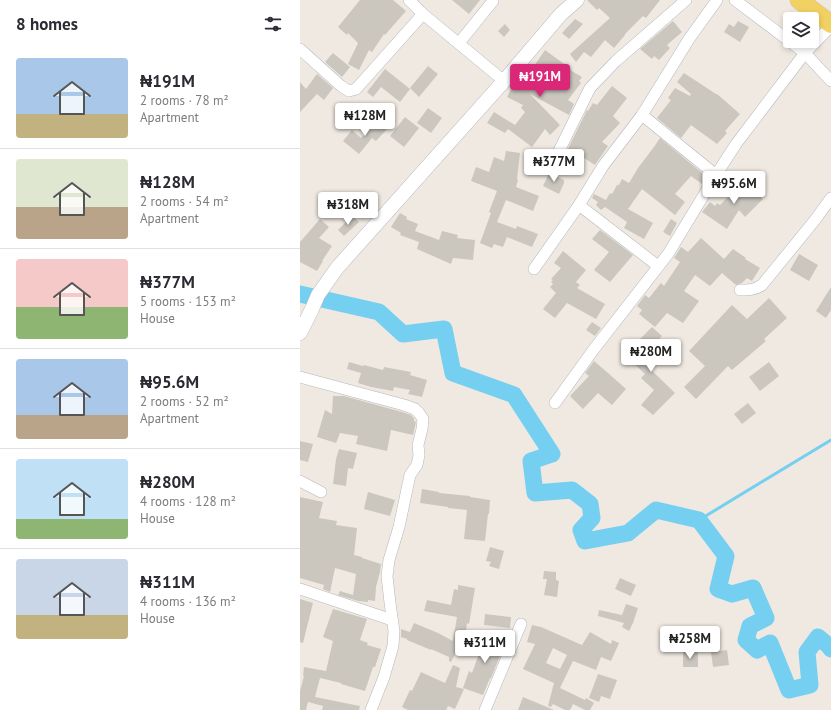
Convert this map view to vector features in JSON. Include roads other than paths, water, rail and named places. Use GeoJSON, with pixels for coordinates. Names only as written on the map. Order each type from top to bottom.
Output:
{"type":"FeatureCollection","features":[{"type":"Feature","properties":{"kind":"main road"},"geometry":{"type":"LineString","coordinates":[[800,0],[831,25]]}},
{"type":"Feature","properties":{"kind":"main road"},"geometry":{"type":"LineString","coordinates":[[814,0],[831,13]]}},
{"type":"Feature","properties":{"kind":"street"},"geometry":{"type":"LineString","coordinates":[[409,0],[423,14],[504,80]]}},
{"type":"Feature","properties":{"kind":"street"},"geometry":{"type":"LineString","coordinates":[[300,333],[318,295],[338,268],[561,14],[577,0]]}},
{"type":"Feature","properties":{"kind":"street"},"geometry":{"type":"LineString","coordinates":[[554,161],[590,88],[616,61],[686,0]]}},
{"type":"Feature","properties":{"kind":"street"},"geometry":{"type":"LineString","coordinates":[[534,269],[579,205],[604,166],[642,115],[689,39],[717,0]]}},
{"type":"Feature","properties":{"kind":"street"},"geometry":{"type":"LineString","coordinates":[[735,0],[805,53],[831,81]]}},
{"type":"Feature","properties":{"kind":"street"},"geometry":{"type":"LineString","coordinates":[[459,43],[493,2]]}},
{"type":"Feature","properties":{"kind":"street"},"geometry":{"type":"LineString","coordinates":[[300,49],[341,86],[349,91],[356,89],[423,14]]}},
{"type":"Feature","properties":{"kind":"street"},"geometry":{"type":"LineString","coordinates":[[555,402],[668,254],[736,144],[805,53],[831,25]]}},
{"type":"Feature","properties":{"kind":"street"},"geometry":{"type":"LineString","coordinates":[[642,115],[716,175]]}},
{"type":"Feature","properties":{"kind":"street"},"geometry":{"type":"LineString","coordinates":[[740,290],[751,290],[762,286],[831,198]]}},
{"type":"Feature","properties":{"kind":"street"},"geometry":{"type":"LineString","coordinates":[[579,205],[658,266]]}},
{"type":"Feature","properties":{"kind":"street"},"geometry":{"type":"LineString","coordinates":[[300,377],[404,405],[415,409],[423,419],[418,445],[419,455],[416,465],[410,475],[399,527],[389,560],[388,576],[394,631],[393,646],[384,677],[371,710]]}},
{"type":"Feature","properties":{"kind":"street"},"geometry":{"type":"LineString","coordinates":[[300,481],[321,492]]}},
{"type":"Feature","properties":{"kind":"street"},"geometry":{"type":"LineString","coordinates":[[300,589],[392,620]]}},
{"type":"Feature","properties":{"kind":"street"},"geometry":{"type":"LineString","coordinates":[[485,710],[521,624]]}},
{"type":"Feature","properties":{"kind":"waterway"},"geometry":{"type":"LineString","coordinates":[[300,294],[379,312],[403,334],[444,329],[453,373],[514,395],[552,454],[531,461],[535,493],[572,490],[590,504],[592,518],[581,530],[585,541],[628,533],[656,510],[699,520],[726,556],[718,589],[732,594],[753,588],[766,618],[750,626],[746,640],[757,650],[770,643],[789,690],[810,685],[807,652],[818,637],[831,649]]}},
{"type":"Feature","properties":{"kind":"waterway"},"geometry":{"type":"LineString","coordinates":[[699,520],[831,440]]}}]}
